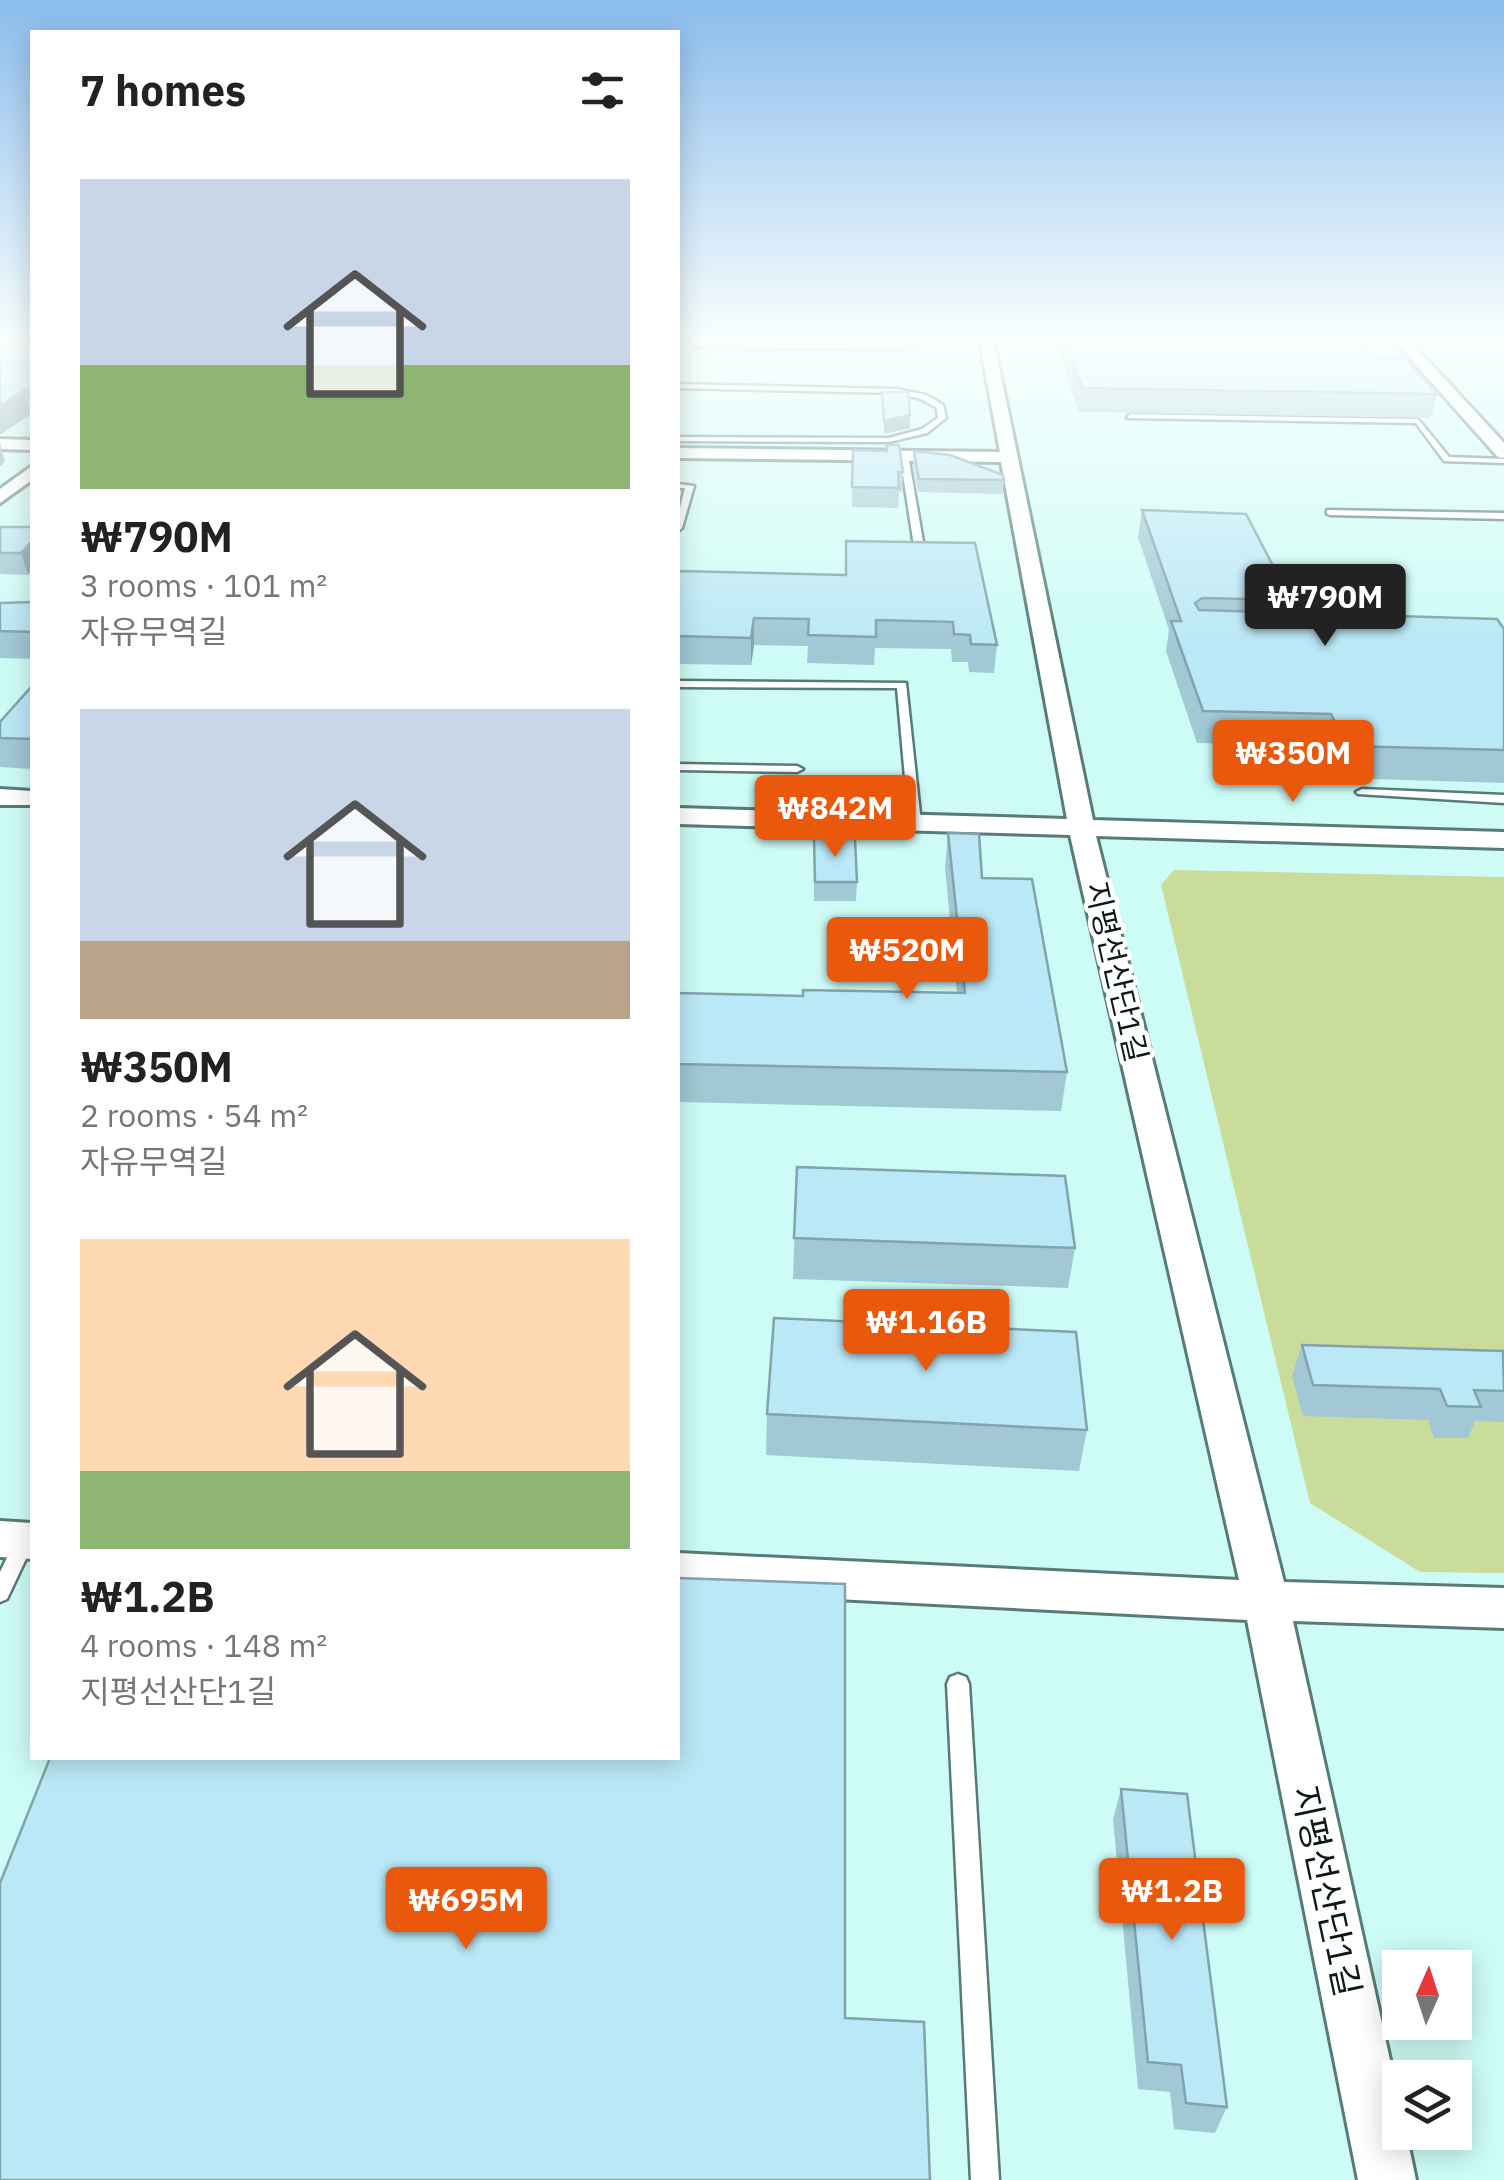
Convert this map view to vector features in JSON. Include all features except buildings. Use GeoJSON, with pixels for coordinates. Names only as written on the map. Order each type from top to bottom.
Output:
{"type":"FeatureCollection","features":[{"type":"Feature","properties":{"kind":"street","name":"지평선산단1길"},"geometry":{"type":"LineString","coordinates":[[1004,440],[1081,827],[1266,1601],[1386,2180]]}},
{"type":"Feature","properties":{"kind":"street"},"geometry":{"type":"LineString","coordinates":[[0,444],[30,444]]}},
{"type":"Feature","properties":{"kind":"street"},"geometry":{"type":"LineString","coordinates":[[680,452],[1007,457]]}},
{"type":"Feature","properties":{"kind":"street"},"geometry":{"type":"LineString","coordinates":[[0,498],[30,473]]}},
{"type":"Feature","properties":{"kind":"street"},"geometry":{"type":"LineString","coordinates":[[0,797],[30,798]]}},
{"type":"Feature","properties":{"kind":"street"},"geometry":{"type":"LineString","coordinates":[[680,816],[1504,840]]}},
{"type":"Feature","properties":{"kind":"street"},"geometry":{"type":"LineString","coordinates":[[680,1572],[1266,1601],[1504,1608]]}},
{"type":"Feature","properties":{"kind":"lane"},"geometry":{"type":"LineString","coordinates":[[862,440],[891,440]]}},
{"type":"Feature","properties":{"kind":"lane"},"geometry":{"type":"LineString","coordinates":[[1433,440],[1448,459],[1504,457]]}},
{"type":"Feature","properties":{"kind":"lane"},"geometry":{"type":"LineString","coordinates":[[904,455],[921,559]]}},
{"type":"Feature","properties":{"kind":"lane"},"geometry":{"type":"LineString","coordinates":[[680,486],[690,486],[680,521]]}},
{"type":"Feature","properties":{"kind":"lane"},"geometry":{"type":"LineString","coordinates":[[1330,512],[1504,516]]}},
{"type":"Feature","properties":{"kind":"lane"},"geometry":{"type":"LineString","coordinates":[[680,684],[902,684],[915,823]]}},
{"type":"Feature","properties":{"kind":"lane"},"geometry":{"type":"LineString","coordinates":[[680,767],[797,769]]}},
{"type":"Feature","properties":{"kind":"lane"},"geometry":{"type":"LineString","coordinates":[[1362,792],[1504,799]]}},
{"type":"Feature","properties":{"kind":"lane"},"geometry":{"type":"LineString","coordinates":[[0,1593],[19,1540]]}},
{"type":"Feature","properties":{"kind":"lane"},"geometry":{"type":"LineString","coordinates":[[958,1684],[985,2180]]}},
{"type":"Feature","properties":{"kind":"shaded area"},"geometry":{"type":"Polygon","coordinates":[[[0,440],[30,440],[30,1760],[680,1760],[680,440],[1504,440],[1504,2180],[0,2180],[0,440]]]}},
{"type":"Feature","properties":{"kind":"green space"},"geometry":{"type":"Polygon","coordinates":[[[1174,870],[1504,877],[1504,1573],[1420,1572],[1310,1503],[1161,885],[1174,870]]]}}]}
